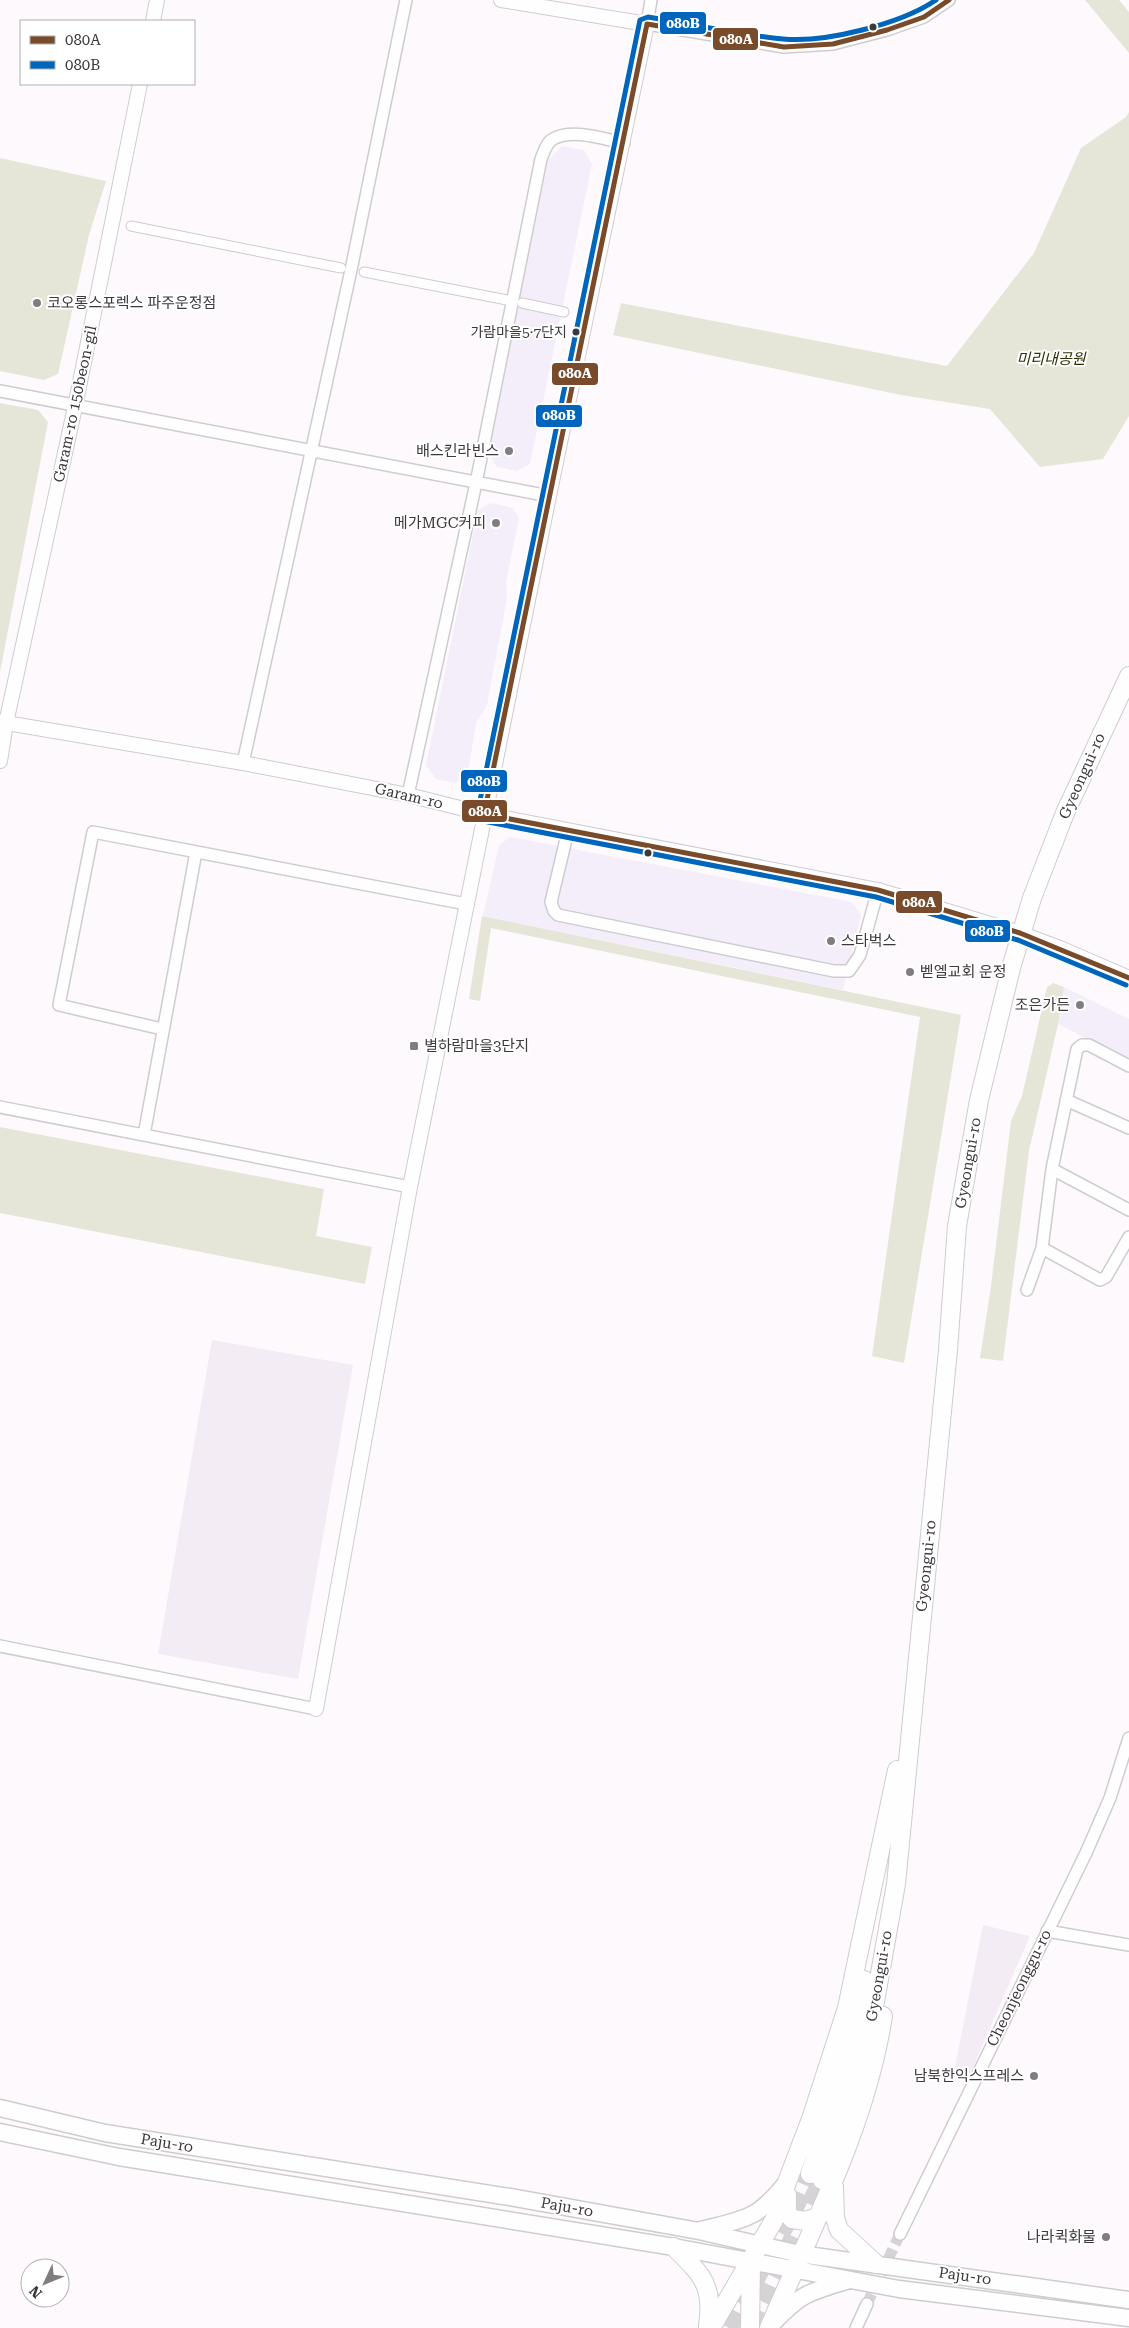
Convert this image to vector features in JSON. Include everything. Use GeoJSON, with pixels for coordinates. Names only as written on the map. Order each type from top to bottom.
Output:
{"type":"FeatureCollection","features":[{"type":"Feature","properties":{"kind":"main road","name":"Gyeongui-ro"},"geometry":{"type":"LineString","coordinates":[[822,2179],[839,2090],[860,2008],[902,1772],[915,1676],[948,1350],[957,1226],[979,1100],[1020,933],[1065,813],[1129,676]]}},
{"type":"Feature","properties":{"kind":"main road"},"geometry":{"type":"LineString","coordinates":[[769,2328],[817,2217],[822,2179],[866,2091],[879,2040],[908,1875],[902,1772]]}},
{"type":"Feature","properties":{"kind":"main road"},"geometry":{"type":"LineString","coordinates":[[709,2328],[778,2215],[788,2180],[811,2119],[847,2008],[902,1772]]}},
{"type":"Feature","properties":{"kind":"main road","name":"Paju-ro"},"geometry":{"type":"LineString","coordinates":[[2,2109],[105,2133],[510,2197],[699,2231],[755,2253]]}},
{"type":"Feature","properties":{"kind":"main road","name":"Paju-ro"},"geometry":{"type":"LineString","coordinates":[[3,2133],[119,2158],[674,2247],[755,2253],[797,2262],[849,2280],[900,2289],[1129,2318]]}},
{"type":"Feature","properties":{"kind":"main road"},"geometry":{"type":"LineString","coordinates":[[822,2179],[839,2230],[876,2264]]}},
{"type":"Feature","properties":{"kind":"main road"},"geometry":{"type":"LineString","coordinates":[[788,2180],[788,2214],[798,2221],[806,2221],[817,2217]]}},
{"type":"Feature","properties":{"kind":"main road"},"geometry":{"type":"LineString","coordinates":[[699,2231],[753,2216],[770,2204],[788,2180]]}},
{"type":"Feature","properties":{"kind":"main road"},"geometry":{"type":"LineString","coordinates":[[674,2247],[693,2266],[710,2294],[709,2328]]}},
{"type":"Feature","properties":{"kind":"main road"},"geometry":{"type":"LineString","coordinates":[[750,2328],[755,2253]]}},
{"type":"Feature","properties":{"kind":"main road","name":"Paju-ro"},"geometry":{"type":"LineString","coordinates":[[797,2262],[876,2264],[1129,2300]]}},
{"type":"Feature","properties":{"kind":"main road"},"geometry":{"type":"LineString","coordinates":[[769,2328],[791,2304],[804,2294],[849,2280]]}},
{"type":"Feature","properties":{"kind":"street"},"geometry":{"type":"LineString","coordinates":[[153,20],[157,0]]}},
{"type":"Feature","properties":{"kind":"street"},"geometry":{"type":"LineString","coordinates":[[243,763],[312,452],[406,0]]}},
{"type":"Feature","properties":{"kind":"street"},"geometry":{"type":"LineString","coordinates":[[501,0],[784,47],[833,44],[886,30],[924,17],[949,0]]}},
{"type":"Feature","properties":{"kind":"street"},"geometry":{"type":"LineString","coordinates":[[0,1646],[316,1709],[410,1187],[548,496],[624,143],[651,0]]}},
{"type":"Feature","properties":{"kind":"street","name":"Garam-ro 150beon-gil"},"geometry":{"type":"LineString","coordinates":[[0,760],[3,723],[75,407],[140,85]]}},
{"type":"Feature","properties":{"kind":"street"},"geometry":{"type":"LineString","coordinates":[[408,794],[476,483],[545,148],[552,139],[569,134],[624,143]]}},
{"type":"Feature","properties":{"kind":"street"},"geometry":{"type":"LineString","coordinates":[[131,226],[341,268]]}},
{"type":"Feature","properties":{"kind":"street"},"geometry":{"type":"LineString","coordinates":[[364,272],[507,300]]}},
{"type":"Feature","properties":{"kind":"street"},"geometry":{"type":"LineString","coordinates":[[522,303],[564,312]]}},
{"type":"Feature","properties":{"kind":"street"},"geometry":{"type":"LineString","coordinates":[[0,391],[75,407],[548,496]]}},
{"type":"Feature","properties":{"kind":"street","name":"Garam-ro"},"geometry":{"type":"LineString","coordinates":[[3,723],[243,763],[408,794],[484,814],[878,890],[1020,933],[1129,978]]}},
{"type":"Feature","properties":{"kind":"street"},"geometry":{"type":"LineString","coordinates":[[568,831],[551,902],[558,915],[834,971],[849,970],[857,960],[878,890]]}},
{"type":"Feature","properties":{"kind":"street"},"geometry":{"type":"LineString","coordinates":[[162,1029],[59,1005],[93,832],[466,904]]}},
{"type":"Feature","properties":{"kind":"street"},"geometry":{"type":"LineString","coordinates":[[144,1135],[196,852]]}},
{"type":"Feature","properties":{"kind":"street"},"geometry":{"type":"LineString","coordinates":[[1027,1290],[1042,1248],[1052,1169],[1077,1049],[1082,1045],[1088,1045],[1129,1066]]}},
{"type":"Feature","properties":{"kind":"street"},"geometry":{"type":"LineString","coordinates":[[1066,1100],[1129,1128]]}},
{"type":"Feature","properties":{"kind":"street"},"geometry":{"type":"LineString","coordinates":[[0,1107],[410,1187]]}},
{"type":"Feature","properties":{"kind":"street"},"geometry":{"type":"LineString","coordinates":[[1052,1169],[1129,1210]]}},
{"type":"Feature","properties":{"kind":"street"},"geometry":{"type":"LineString","coordinates":[[1042,1248],[1100,1280],[1106,1277],[1129,1237]]}},
{"type":"Feature","properties":{"kind":"street","name":"Cheonjeonggu-ro"},"geometry":{"type":"LineString","coordinates":[[900,2234],[1098,1826],[1129,1738]]}},
{"type":"Feature","properties":{"kind":"street"},"geometry":{"type":"LineString","coordinates":[[1047,1931],[1129,1945]]}},
{"type":"Feature","properties":{"kind":"street"},"geometry":{"type":"LineString","coordinates":[[856,2328],[867,2304]]}},
{"type":"Feature","properties":{"kind":"shaded area"},"geometry":{"type":"Polygon","coordinates":[[[562,146],[584,150],[592,164],[530,464],[517,471],[497,467],[488,453],[548,161],[562,146]]]}},
{"type":"Feature","properties":{"kind":"shaded area"},"geometry":{"type":"Polygon","coordinates":[[[490,503],[513,508],[519,518],[506,582],[507,598],[487,705],[476,723],[468,773],[456,783],[436,779],[426,765],[478,510],[490,503]]]}},
{"type":"Feature","properties":{"kind":"shaded area"},"geometry":{"type":"Polygon","coordinates":[[[510,837],[852,902],[861,915],[843,990],[483,916],[499,845],[510,837]]]}},
{"type":"Feature","properties":{"kind":"shaded area"},"geometry":{"type":"Polygon","coordinates":[[[1064,987],[1129,1019],[1129,1060],[1058,1024],[1064,987]]]}},
{"type":"Feature","properties":{"kind":"shaded area"},"geometry":{"type":"Polygon","coordinates":[[[212,1340],[353,1365],[298,1679],[158,1654],[212,1340]]]}},
{"type":"Feature","properties":{"kind":"shaded area"},"geometry":{"type":"Polygon","coordinates":[[[983,1925],[1030,1936],[969,2076],[954,2072],[983,1925]]]}},
{"type":"Feature","properties":{"kind":"green space"},"geometry":{"type":"Polygon","coordinates":[[[1085,0],[1119,0],[1129,12],[1129,53],[1085,0]]]}},
{"type":"Feature","properties":{"kind":"green space","name":"미리내공원"},"geometry":{"type":"Polygon","coordinates":[[[1129,112],[1129,416],[1103,459],[1040,467],[990,409],[901,395],[613,335],[621,303],[947,366],[1034,253],[1081,148],[1126,117],[1129,112]]]}},
{"type":"Feature","properties":{"kind":"green space","name":"코오롱스포렉스 파주운정점"},"geometry":{"type":"Polygon","coordinates":[[[0,158],[106,181],[89,235],[58,374],[44,380],[0,371],[0,158]]]}},
{"type":"Feature","properties":{"kind":"green space"},"geometry":{"type":"Polygon","coordinates":[[[0,403],[38,410],[48,422],[0,672],[0,403]]]}},
{"type":"Feature","properties":{"kind":"green space"},"geometry":{"type":"Polygon","coordinates":[[[482,916],[961,1015],[904,1363],[872,1356],[920,1017],[491,928],[480,1001],[469,999],[482,916]]]}},
{"type":"Feature","properties":{"kind":"green space"},"geometry":{"type":"Polygon","coordinates":[[[1053,983],[1064,987],[1058,1024],[1029,1151],[1003,1361],[980,1358],[991,1286],[1011,1121],[1022,1096],[1047,987],[1053,983]]]}},
{"type":"Feature","properties":{"kind":"green space"},"geometry":{"type":"Polygon","coordinates":[[[0,1127],[324,1189],[316,1236],[372,1247],[365,1284],[0,1213],[0,1127]]]}},
{"type":"Feature","properties":{"kind":"tunnel"},"geometry":{"type":"LineString","coordinates":[[729,2328],[794,2210],[810,2174]]}},
{"type":"Feature","properties":{"kind":"tunnel"},"geometry":{"type":"LineString","coordinates":[[749,2325],[822,2180]]}},
{"type":"Feature","properties":{"kind":"tunnel"},"geometry":{"type":"LineString","coordinates":[[867,2304],[900,2234]]}},
{"type":"Feature","properties":{"kind":"transit line","name":"080B"},"geometry":{"type":"LineString","coordinates":[[936,0],[921,9],[883,24],[841,35],[820,38],[783,39],[749,35],[648,17],[640,20],[477,815],[483,821],[876,897],[1018,940],[1126,985]]}},
{"type":"Feature","properties":{"kind":"transit line","name":"080A"},"geometry":{"type":"LineString","coordinates":[[949,0],[924,17],[887,30],[833,44],[784,47],[647,24],[484,814],[878,890],[1020,933],[1129,978]]}},
{"type":"Feature","properties":{"kind":"place","name":"코오롱스포렉스 파주운정점"},"geometry":{"type":"Point","coordinates":[37,303]}},
{"type":"Feature","properties":{"kind":"place","name":"가람마을5·7단지"},"geometry":{"type":"Point","coordinates":[576,332]}},
{"type":"Feature","properties":{"kind":"place","name":"배스킨라빈스"},"geometry":{"type":"Point","coordinates":[509,451]}},
{"type":"Feature","properties":{"kind":"place","name":"메가MGC커피"},"geometry":{"type":"Point","coordinates":[496,523]}},
{"type":"Feature","properties":{"kind":"place","name":"스타벅스"},"geometry":{"type":"Point","coordinates":[831,941]}},
{"type":"Feature","properties":{"kind":"place","name":"벧엘교회 운정"},"geometry":{"type":"Point","coordinates":[910,972]}},
{"type":"Feature","properties":{"kind":"place","name":"조은가든"},"geometry":{"type":"Point","coordinates":[1080,1005]}},
{"type":"Feature","properties":{"kind":"place","name":"별하람마을3단지"},"geometry":{"type":"Point","coordinates":[414,1046]}},
{"type":"Feature","properties":{"kind":"place","name":"남북한익스프레스"},"geometry":{"type":"Point","coordinates":[1034,2076]}},
{"type":"Feature","properties":{"kind":"place","name":"나라퀵화물"},"geometry":{"type":"Point","coordinates":[1106,2237]}}]}
